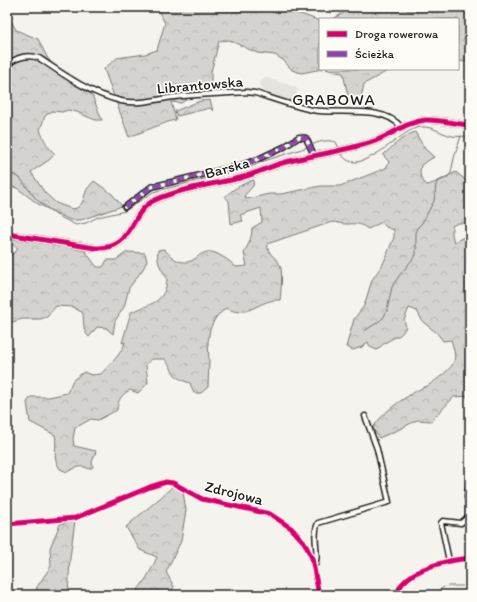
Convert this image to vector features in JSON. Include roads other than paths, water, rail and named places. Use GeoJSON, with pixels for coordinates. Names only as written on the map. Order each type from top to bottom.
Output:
{"type":"FeatureCollection","features":[{"type":"Feature","properties":{"kind":"street","name":"Librantowska"},"geometry":{"type":"LineString","coordinates":[[7,65],[17,59],[26,56],[33,56],[39,58],[82,85],[120,101],[132,103],[175,97],[246,92],[255,93],[313,110],[370,113],[394,120],[401,127]]}},
{"type":"Feature","properties":{"kind":"street","name":"Barska"},"geometry":{"type":"LineString","coordinates":[[7,234],[95,248],[109,248],[123,239],[143,208],[156,199],[246,176],[281,163],[372,142],[408,124],[426,120],[470,125]]}},
{"type":"Feature","properties":{"kind":"street"},"geometry":{"type":"LineString","coordinates":[[125,206],[152,187],[242,165],[284,147],[299,137],[306,138],[314,155]]}},
{"type":"Feature","properties":{"kind":"street","name":"Zdrojowa"},"geometry":{"type":"LineString","coordinates":[[314,568],[318,562],[315,532],[318,523],[389,502],[377,449],[365,416]]}},
{"type":"Feature","properties":{"kind":"street"},"geometry":{"type":"LineString","coordinates":[[449,560],[441,523],[443,521],[461,523],[468,517],[470,511],[467,496],[470,477]]}},
{"type":"Feature","properties":{"kind":"street","name":"Zdrojowa"},"geometry":{"type":"LineString","coordinates":[[7,524],[75,518],[150,487],[166,482],[173,482],[181,486],[187,492],[202,499],[270,514],[295,531],[304,542],[312,558],[319,595]]}},
{"type":"Feature","properties":{"kind":"street"},"geometry":{"type":"LineString","coordinates":[[396,595],[401,585],[409,578],[428,568],[449,560],[470,558]]}},
{"type":"Feature","properties":{"kind":"waterway"},"geometry":{"type":"LineString","coordinates":[[341,153],[348,160],[357,162],[367,159],[408,132],[421,127],[431,128],[452,136],[470,136]]}},
{"type":"Feature","properties":{"kind":"waterway"},"geometry":{"type":"LineString","coordinates":[[364,331],[384,317],[392,287],[416,255],[417,228],[422,223],[434,201],[437,182],[447,178],[451,173],[461,136]]}},
{"type":"Feature","properties":{"kind":"waterway"},"geometry":{"type":"LineString","coordinates":[[311,145],[329,141],[336,142],[339,148]]}},
{"type":"Feature","properties":{"kind":"waterway"},"geometry":{"type":"LineString","coordinates":[[7,172],[20,178],[36,199],[56,215],[76,225],[86,223],[98,217],[125,211],[153,192],[251,167],[261,162],[308,147]]}},
{"type":"Feature","properties":{"kind":"waterway"},"geometry":{"type":"LineString","coordinates":[[448,586],[470,586]]}},
{"type":"Feature","properties":{"kind":"waterway"},"geometry":{"type":"LineString","coordinates":[[432,595],[444,587]]}},
{"type":"Feature","properties":{"kind":"district","name":"GRABOWA"},"geometry":{"type":"Point","coordinates":[334,99]}}]}
